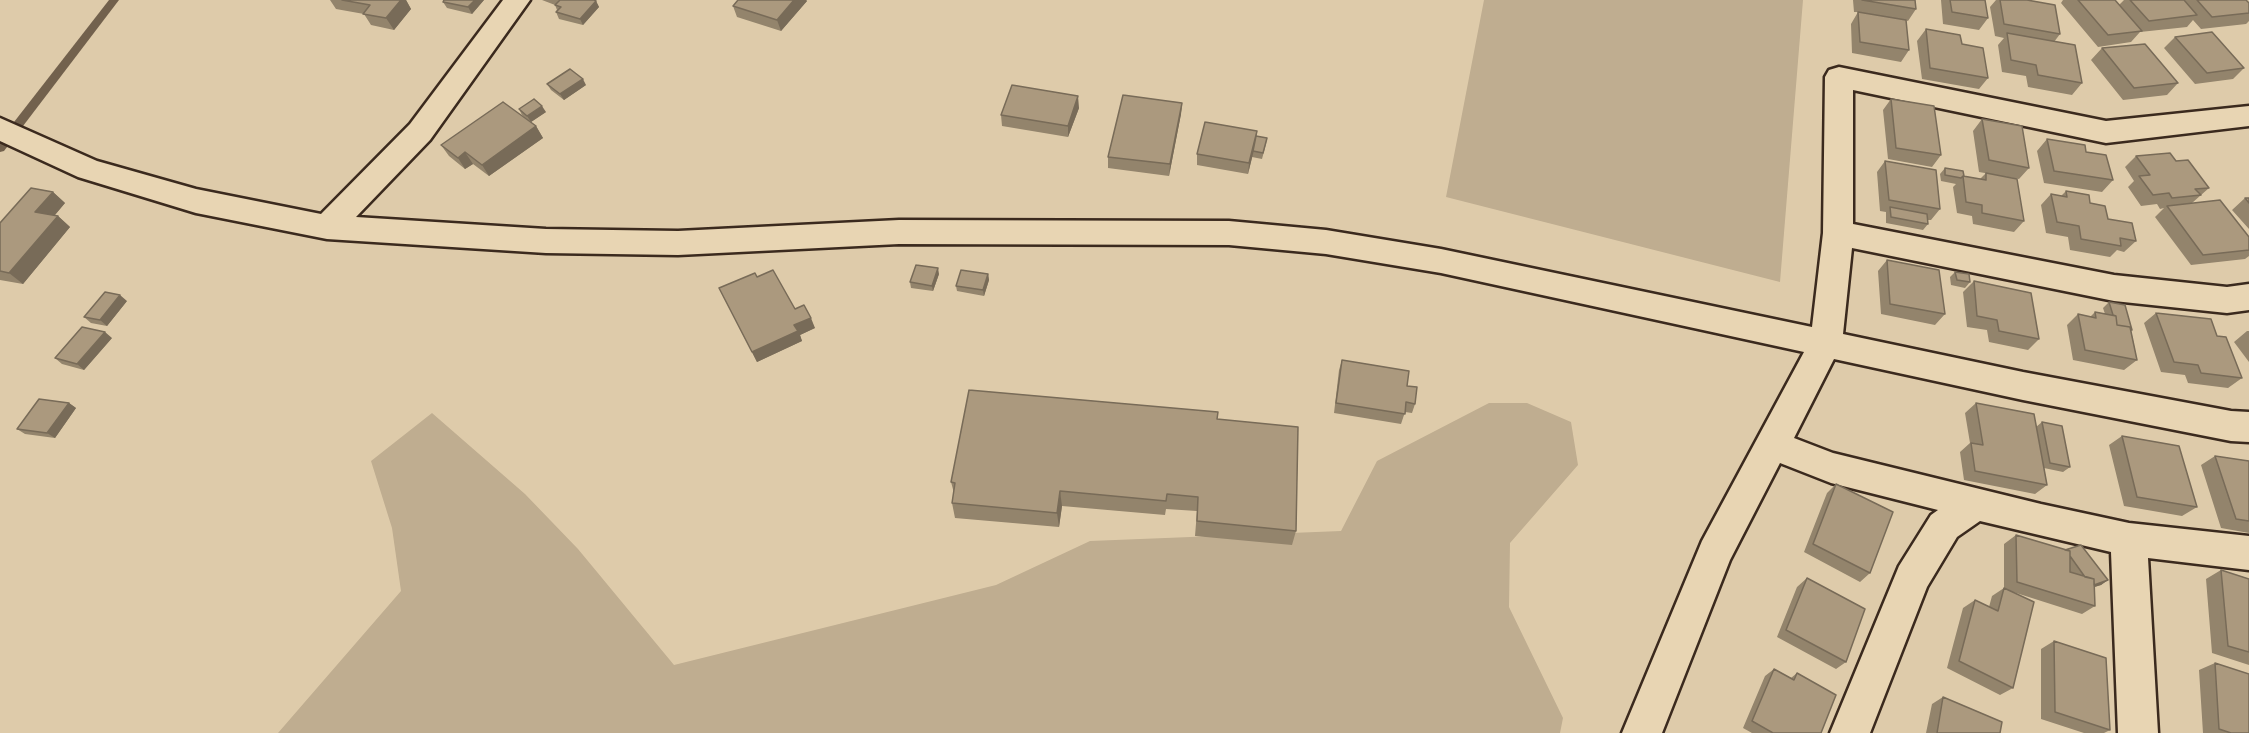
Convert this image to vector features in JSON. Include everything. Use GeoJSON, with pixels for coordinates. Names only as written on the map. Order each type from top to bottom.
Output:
{"type":"FeatureCollection","features":[{"type":"Feature","properties":{"kind":"street"},"geometry":{"type":"LineString","coordinates":[[327,227],[420,132],[517,0]]}},
{"type":"Feature","properties":{"kind":"street"},"geometry":{"type":"LineString","coordinates":[[1642,733],[1715,553],[1826,343],[1838,233],[1839,77],[2106,132],[2249,116]]}},
{"type":"Feature","properties":{"kind":"street"},"geometry":{"type":"LineString","coordinates":[[0,129],[88,169],[186,198],[327,227],[546,241],[678,243],[899,232],[1229,233],[1326,242],[1441,261],[2035,388],[2231,426],[2249,427]]}},
{"type":"Feature","properties":{"kind":"street"},"geometry":{"type":"LineString","coordinates":[[1838,233],[2114,288],[2227,300],[2249,297]]}},
{"type":"Feature","properties":{"kind":"street"},"geometry":{"type":"LineString","coordinates":[[1773,445],[1831,468],[2129,539],[2249,553]]}},
{"type":"Feature","properties":{"kind":"street"},"geometry":{"type":"LineString","coordinates":[[1850,733],[1912,578],[1944,526],[1976,504]]}},
{"type":"Feature","properties":{"kind":"street"},"geometry":{"type":"LineString","coordinates":[[2129,539],[2138,733]]}},
{"type":"Feature","properties":{"kind":"shaded area"},"geometry":{"type":"Polygon","coordinates":[[[1484,0],[1803,0],[1780,282],[1446,197],[1484,0]]]}},
{"type":"Feature","properties":{"kind":"shaded area"},"geometry":{"type":"Polygon","coordinates":[[[1489,403],[1527,403],[1571,422],[1578,465],[1510,543],[1509,607],[1563,718],[1560,733],[278,733],[401,591],[392,528],[371,461],[432,413],[525,494],[578,549],[674,665],[996,585],[1090,541],[1341,531],[1377,461],[1489,403]]]}},
{"type":"Feature","properties":{"kind":"building"},"geometry":{"type":"Polygon","coordinates":[[[342,0],[401,0],[386,18],[363,14],[370,5],[342,0]]]}},
{"type":"Feature","properties":{"kind":"building"},"geometry":{"type":"Polygon","coordinates":[[[444,0],[475,0],[468,7],[443,2],[444,0]]]}},
{"type":"Feature","properties":{"kind":"building"},"geometry":{"type":"Polygon","coordinates":[[[560,0],[596,1],[580,19],[556,12],[561,7],[555,5],[560,0]]]}},
{"type":"Feature","properties":{"kind":"building"},"geometry":{"type":"Polygon","coordinates":[[[738,0],[794,0],[777,20],[733,6],[738,0]]]}},
{"type":"Feature","properties":{"kind":"building"},"geometry":{"type":"Polygon","coordinates":[[[1862,0],[1915,0],[1916,9],[1862,0]]]}},
{"type":"Feature","properties":{"kind":"building"},"geometry":{"type":"Polygon","coordinates":[[[1950,0],[1985,0],[1988,18],[1952,12],[1950,0]]]}},
{"type":"Feature","properties":{"kind":"building"},"geometry":{"type":"Polygon","coordinates":[[[2000,0],[2027,0],[2055,5],[2060,34],[2004,24],[2000,0]]]}},
{"type":"Feature","properties":{"kind":"building"},"geometry":{"type":"Polygon","coordinates":[[[2078,0],[2115,0],[2142,31],[2108,35],[2078,0]]]}},
{"type":"Feature","properties":{"kind":"building"},"geometry":{"type":"Polygon","coordinates":[[[2130,0],[2184,0],[2197,15],[2149,21],[2130,0]]]}},
{"type":"Feature","properties":{"kind":"building"},"geometry":{"type":"Polygon","coordinates":[[[2197,0],[2246,0],[2249,3],[2249,13],[2212,17],[2197,0]]]}},
{"type":"Feature","properties":{"kind":"building"},"geometry":{"type":"Polygon","coordinates":[[[1858,12],[1906,20],[1909,50],[1860,42],[1858,12]]]}},
{"type":"Feature","properties":{"kind":"building"},"geometry":{"type":"Polygon","coordinates":[[[1926,29],[1960,35],[1962,44],[1983,48],[1988,78],[1930,68],[1926,29]]]}},
{"type":"Feature","properties":{"kind":"building"},"geometry":{"type":"Polygon","coordinates":[[[2212,32],[2244,68],[2207,73],[2175,37],[2212,32]]]}},
{"type":"Feature","properties":{"kind":"building"},"geometry":{"type":"Polygon","coordinates":[[[2007,33],[2075,45],[2082,83],[2038,75],[2036,65],[2011,60],[2007,33]]]}},
{"type":"Feature","properties":{"kind":"building"},"geometry":{"type":"Polygon","coordinates":[[[2145,44],[2178,83],[2134,88],[2102,48],[2145,44]]]}},
{"type":"Feature","properties":{"kind":"building"},"geometry":{"type":"Polygon","coordinates":[[[570,69],[583,79],[560,94],[547,84],[570,69]]]}},
{"type":"Feature","properties":{"kind":"building"},"geometry":{"type":"Polygon","coordinates":[[[1012,85],[1078,96],[1068,126],[1001,115],[1012,85]]]}},
{"type":"Feature","properties":{"kind":"building"},"geometry":{"type":"Polygon","coordinates":[[[1123,95],[1182,103],[1170,164],[1108,157],[1123,95]]]}},
{"type":"Feature","properties":{"kind":"building"},"geometry":{"type":"Polygon","coordinates":[[[534,99],[542,106],[527,116],[519,109],[534,99]]]}},
{"type":"Feature","properties":{"kind":"building"},"geometry":{"type":"Polygon","coordinates":[[[1891,99],[1934,106],[1941,155],[1896,148],[1891,99]]]}},
{"type":"Feature","properties":{"kind":"building"},"geometry":{"type":"Polygon","coordinates":[[[503,102],[536,126],[482,165],[465,152],[458,158],[441,145],[503,102]]]}},
{"type":"Feature","properties":{"kind":"building"},"geometry":{"type":"Polygon","coordinates":[[[1982,119],[2022,126],[2029,168],[1989,160],[1982,119]]]}},
{"type":"Feature","properties":{"kind":"building"},"geometry":{"type":"Polygon","coordinates":[[[1205,122],[1257,131],[1249,163],[1197,154],[1205,122]]]}},
{"type":"Feature","properties":{"kind":"building"},"geometry":{"type":"Polygon","coordinates":[[[1256,136],[1267,138],[1263,153],[1253,151],[1256,136]]]}},
{"type":"Feature","properties":{"kind":"building"},"geometry":{"type":"Polygon","coordinates":[[[2047,139],[2085,145],[2086,152],[2106,155],[2113,180],[2054,171],[2047,139]]]}},
{"type":"Feature","properties":{"kind":"building"},"geometry":{"type":"Polygon","coordinates":[[[2170,153],[2176,161],[2188,160],[2209,188],[2195,189],[2201,195],[2172,198],[2169,193],[2153,195],[2139,176],[2150,175],[2136,156],[2170,153]]]}},
{"type":"Feature","properties":{"kind":"building"},"geometry":{"type":"Polygon","coordinates":[[[1885,161],[1936,170],[1940,209],[1889,200],[1885,161]]]}},
{"type":"Feature","properties":{"kind":"building"},"geometry":{"type":"Polygon","coordinates":[[[1945,168],[1963,171],[1964,176],[1961,178],[1945,175],[1945,168]]]}},
{"type":"Feature","properties":{"kind":"building"},"geometry":{"type":"Polygon","coordinates":[[[1986,173],[2017,179],[2024,221],[1982,213],[1982,205],[1966,202],[1963,176],[1986,180],[1986,173]]]}},
{"type":"Feature","properties":{"kind":"building"},"geometry":{"type":"Polygon","coordinates":[[[31,188],[53,192],[35,212],[58,216],[9,273],[0,271],[0,223],[31,188]]]}},
{"type":"Feature","properties":{"kind":"building"},"geometry":{"type":"Polygon","coordinates":[[[2066,191],[2089,195],[2090,203],[2105,206],[2108,219],[2132,223],[2136,241],[2120,238],[2121,246],[2081,239],[2079,226],[2057,222],[2051,194],[2067,197],[2066,191]]]}},
{"type":"Feature","properties":{"kind":"building"},"geometry":{"type":"Polygon","coordinates":[[[2220,200],[2249,237],[2249,250],[2203,255],[2167,206],[2220,200]]]}},
{"type":"Feature","properties":{"kind":"building"},"geometry":{"type":"Polygon","coordinates":[[[1890,207],[1927,214],[1928,224],[1891,217],[1890,207]]]}},
{"type":"Feature","properties":{"kind":"building"},"geometry":{"type":"Polygon","coordinates":[[[1887,260],[1939,270],[1945,314],[1890,304],[1887,260]]]}},
{"type":"Feature","properties":{"kind":"building"},"geometry":{"type":"Polygon","coordinates":[[[916,265],[938,268],[932,286],[910,282],[916,265]]]}},
{"type":"Feature","properties":{"kind":"building"},"geometry":{"type":"Polygon","coordinates":[[[773,270],[795,309],[804,305],[811,318],[794,325],[798,331],[752,352],[719,288],[755,273],[757,277],[773,270]]]}},
{"type":"Feature","properties":{"kind":"building"},"geometry":{"type":"Polygon","coordinates":[[[961,270],[988,274],[983,290],[956,286],[961,270]]]}},
{"type":"Feature","properties":{"kind":"building"},"geometry":{"type":"Polygon","coordinates":[[[1955,272],[1969,274],[1970,282],[1957,280],[1955,272]]]}},
{"type":"Feature","properties":{"kind":"building"},"geometry":{"type":"Polygon","coordinates":[[[1974,281],[2031,293],[2039,339],[1999,331],[1997,320],[1977,316],[1974,281]]]}},
{"type":"Feature","properties":{"kind":"building"},"geometry":{"type":"Polygon","coordinates":[[[105,292],[120,295],[100,320],[84,317],[105,292]]]}},
{"type":"Feature","properties":{"kind":"building"},"geometry":{"type":"Polygon","coordinates":[[[2109,302],[2125,305],[2132,330],[2130,327],[2117,325],[2116,316],[2113,315],[2109,302]]]}},
{"type":"Feature","properties":{"kind":"building"},"geometry":{"type":"Polygon","coordinates":[[[2095,312],[2116,316],[2117,325],[2130,327],[2137,360],[2085,350],[2078,314],[2096,318],[2095,312]]]}},
{"type":"Feature","properties":{"kind":"building"},"geometry":{"type":"Polygon","coordinates":[[[2156,313],[2211,319],[2217,336],[2226,337],[2242,378],[2201,373],[2198,365],[2174,362],[2156,313]]]}},
{"type":"Feature","properties":{"kind":"building"},"geometry":{"type":"Polygon","coordinates":[[[82,327],[105,332],[77,364],[55,358],[82,327]]]}},
{"type":"Feature","properties":{"kind":"building"},"geometry":{"type":"Polygon","coordinates":[[[1342,360],[1409,371],[1407,386],[1417,387],[1415,404],[1406,402],[1405,414],[1336,403],[1342,360]]]}},
{"type":"Feature","properties":{"kind":"building"},"geometry":{"type":"Polygon","coordinates":[[[969,390],[1218,412],[1217,419],[1298,427],[1296,531],[1197,521],[1198,497],[1167,494],[1166,501],[1060,491],[1057,513],[952,503],[955,483],[951,482],[969,390]]]}},
{"type":"Feature","properties":{"kind":"building"},"geometry":{"type":"Polygon","coordinates":[[[39,399],[69,403],[47,433],[17,429],[39,399]]]}},
{"type":"Feature","properties":{"kind":"building"},"geometry":{"type":"Polygon","coordinates":[[[1976,403],[2034,414],[2047,485],[1975,471],[1971,443],[1983,445],[1976,403]]]}},
{"type":"Feature","properties":{"kind":"building"},"geometry":{"type":"Polygon","coordinates":[[[2042,422],[2062,426],[2070,467],[2050,463],[2042,422]]]}},
{"type":"Feature","properties":{"kind":"building"},"geometry":{"type":"Polygon","coordinates":[[[2122,436],[2179,446],[2197,507],[2137,497],[2122,436]]]}},
{"type":"Feature","properties":{"kind":"building"},"geometry":{"type":"Polygon","coordinates":[[[2215,456],[2249,461],[2249,521],[2236,519],[2215,456]]]}},
{"type":"Feature","properties":{"kind":"building"},"geometry":{"type":"Polygon","coordinates":[[[1836,484],[1893,512],[1870,573],[1813,544],[1836,484]]]}},
{"type":"Feature","properties":{"kind":"building"},"geometry":{"type":"Polygon","coordinates":[[[2016,535],[2070,551],[2070,572],[2094,579],[2095,606],[2017,582],[2016,535]]]}},
{"type":"Feature","properties":{"kind":"building"},"geometry":{"type":"Polygon","coordinates":[[[2081,545],[2108,580],[2094,585],[2094,579],[2085,577],[2070,556],[2070,551],[2065,550],[2081,545]]]}},
{"type":"Feature","properties":{"kind":"building"},"geometry":{"type":"Polygon","coordinates":[[[2221,570],[2249,579],[2249,652],[2228,646],[2221,570]]]}},
{"type":"Feature","properties":{"kind":"building"},"geometry":{"type":"Polygon","coordinates":[[[1807,578],[1865,609],[1846,662],[1786,630],[1807,578]]]}},
{"type":"Feature","properties":{"kind":"building"},"geometry":{"type":"Polygon","coordinates":[[[2004,588],[2034,602],[2013,688],[1959,661],[1975,600],[1998,611],[2004,588]]]}},
{"type":"Feature","properties":{"kind":"building"},"geometry":{"type":"Polygon","coordinates":[[[2054,641],[2106,658],[2110,730],[2055,712],[2054,641]]]}},
{"type":"Feature","properties":{"kind":"building"},"geometry":{"type":"Polygon","coordinates":[[[2215,663],[2249,674],[2249,733],[2231,733],[2219,729],[2215,663]]]}},
{"type":"Feature","properties":{"kind":"building"},"geometry":{"type":"Polygon","coordinates":[[[1774,669],[1794,680],[1797,673],[1836,695],[1821,733],[1773,733],[1752,721],[1774,669]]]}},
{"type":"Feature","properties":{"kind":"building"},"geometry":{"type":"Polygon","coordinates":[[[1943,697],[2002,722],[2000,733],[1937,733],[1943,697]]]}},
{"type":"Feature","properties":{"kind":"waterway"},"geometry":{"type":"LineString","coordinates":[[0,148],[114,0]]}}]}
